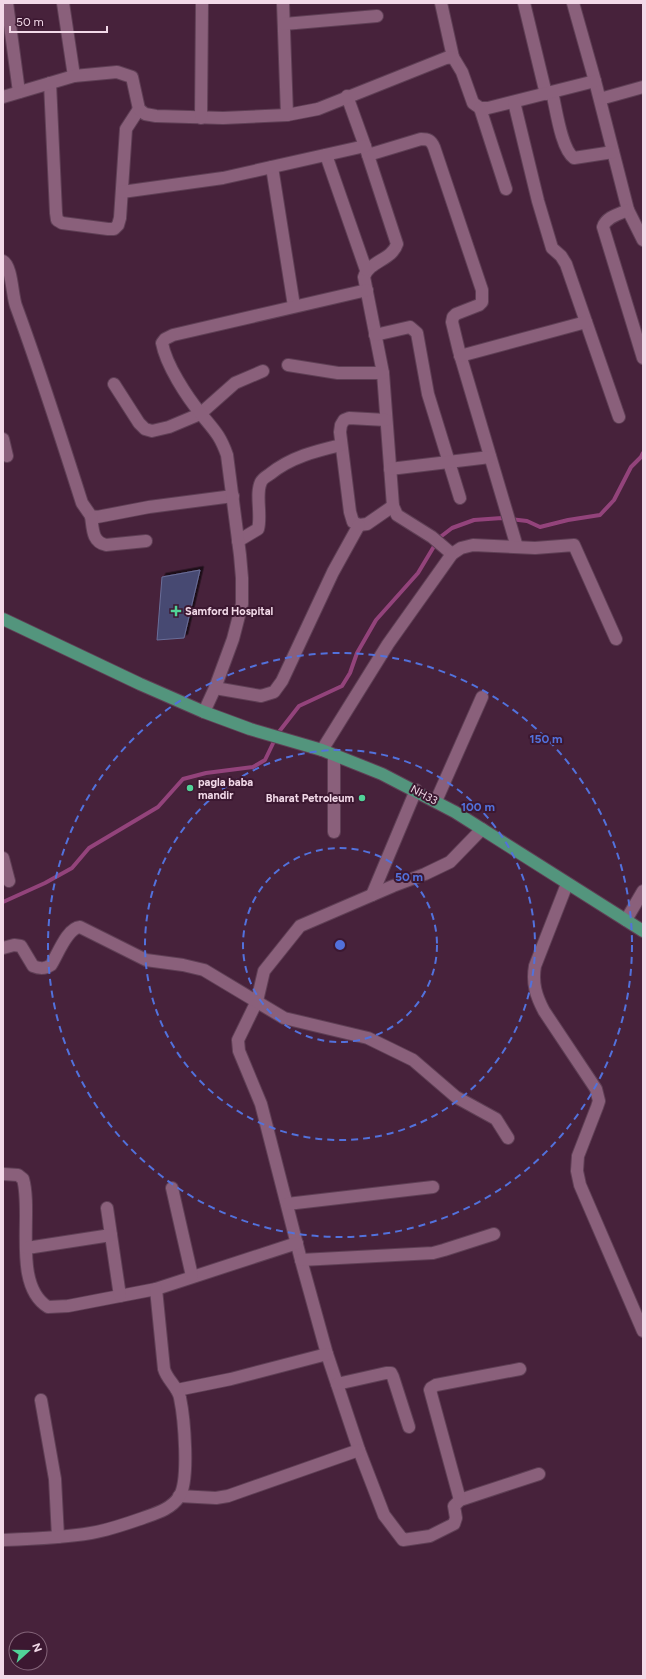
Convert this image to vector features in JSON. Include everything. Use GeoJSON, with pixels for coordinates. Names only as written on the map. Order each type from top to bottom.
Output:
{"type":"FeatureCollection","features":[{"type":"Feature","properties":{"kind":"main road","name":"NH33"},"geometry":{"type":"LineString","coordinates":[[3,619],[126,678],[204,712],[268,735],[322,750],[382,774],[416,790],[482,829],[643,931]]}},
{"type":"Feature","properties":{"kind":"street"},"geometry":{"type":"LineString","coordinates":[[7,3],[19,92]]}},
{"type":"Feature","properties":{"kind":"street"},"geometry":{"type":"LineString","coordinates":[[63,3],[74,76]]}},
{"type":"Feature","properties":{"kind":"street"},"geometry":{"type":"LineString","coordinates":[[201,118],[202,3]]}},
{"type":"Feature","properties":{"kind":"street"},"geometry":{"type":"LineString","coordinates":[[283,3],[287,115]]}},
{"type":"Feature","properties":{"kind":"street"},"geometry":{"type":"LineString","coordinates":[[441,3],[454,57],[462,72],[473,103],[480,108],[488,108],[514,102],[595,81]]}},
{"type":"Feature","properties":{"kind":"street"},"geometry":{"type":"LineString","coordinates":[[524,3],[564,143],[570,155],[574,158],[613,152]]}},
{"type":"Feature","properties":{"kind":"street"},"geometry":{"type":"LineString","coordinates":[[574,3],[628,210],[642,237]]}},
{"type":"Feature","properties":{"kind":"street"},"geometry":{"type":"LineString","coordinates":[[284,24],[377,16]]}},
{"type":"Feature","properties":{"kind":"street"},"geometry":{"type":"LineString","coordinates":[[3,97],[74,76],[117,72],[132,77],[139,108],[145,114],[156,116],[201,118],[287,115],[318,109],[347,96],[446,58],[454,57]]}},
{"type":"Feature","properties":{"kind":"street"},"geometry":{"type":"LineString","coordinates":[[50,83],[57,220],[69,225],[114,229],[118,225],[120,218],[126,129],[139,108]]}},
{"type":"Feature","properties":{"kind":"street"},"geometry":{"type":"LineString","coordinates":[[600,99],[643,87]]}},
{"type":"Feature","properties":{"kind":"street"},"geometry":{"type":"LineString","coordinates":[[347,96],[367,150],[397,244],[392,252],[366,270]]}},
{"type":"Feature","properties":{"kind":"street"},"geometry":{"type":"LineString","coordinates":[[514,102],[538,202],[552,248],[561,256],[566,264],[619,417]]}},
{"type":"Feature","properties":{"kind":"street"},"geometry":{"type":"LineString","coordinates":[[480,108],[506,188]]}},
{"type":"Feature","properties":{"kind":"street"},"geometry":{"type":"LineString","coordinates":[[122,192],[223,178],[326,155],[367,150],[421,139],[428,139],[431,141],[483,295],[482,302],[479,305],[456,314],[453,317],[452,322],[460,356],[517,547]]}},
{"type":"Feature","properties":{"kind":"street"},"geometry":{"type":"LineString","coordinates":[[326,155],[366,270],[364,277],[383,373],[393,506],[397,515],[432,537],[449,550],[473,545],[535,548],[567,544],[574,545],[616,639]]}},
{"type":"Feature","properties":{"kind":"street"},"geometry":{"type":"LineString","coordinates":[[272,167],[294,306]]}},
{"type":"Feature","properties":{"kind":"street"},"geometry":{"type":"LineString","coordinates":[[628,210],[610,218],[605,222],[603,227],[643,358]]}},
{"type":"Feature","properties":{"kind":"street"},"geometry":{"type":"LineString","coordinates":[[3,261],[9,268],[14,301],[37,364],[82,503],[91,516],[94,535],[100,544],[106,545],[146,541]]}},
{"type":"Feature","properties":{"kind":"street"},"geometry":{"type":"LineString","coordinates":[[204,712],[215,688],[233,639],[242,604],[242,578],[233,496],[227,455],[222,440],[200,414],[181,386],[163,351],[162,343],[165,339],[173,335],[367,290]]}},
{"type":"Feature","properties":{"kind":"street"},"geometry":{"type":"LineString","coordinates":[[460,356],[586,322]]}},
{"type":"Feature","properties":{"kind":"street"},"geometry":{"type":"LineString","coordinates":[[375,335],[410,327],[416,333],[428,394],[460,498]]}},
{"type":"Feature","properties":{"kind":"street"},"geometry":{"type":"LineString","coordinates":[[288,364],[338,374],[383,373]]}},
{"type":"Feature","properties":{"kind":"street"},"geometry":{"type":"LineString","coordinates":[[114,384],[139,423],[152,432],[200,414],[235,383],[263,371]]}},
{"type":"Feature","properties":{"kind":"street"},"geometry":{"type":"LineString","coordinates":[[386,420],[349,418],[344,420],[341,425],[340,432],[341,445],[350,512],[353,522],[359,525],[367,524],[393,506]]}},
{"type":"Feature","properties":{"kind":"street"},"geometry":{"type":"LineString","coordinates":[[3,439],[7,456]]}},
{"type":"Feature","properties":{"kind":"street"},"geometry":{"type":"LineString","coordinates":[[238,541],[258,529],[259,489],[261,481],[272,472],[308,453],[341,445]]}},
{"type":"Feature","properties":{"kind":"street"},"geometry":{"type":"LineString","coordinates":[[390,469],[490,457]]}},
{"type":"Feature","properties":{"kind":"street"},"geometry":{"type":"LineString","coordinates":[[91,516],[97,518],[149,507],[233,496]]}},
{"type":"Feature","properties":{"kind":"street"},"geometry":{"type":"LineString","coordinates":[[215,688],[261,696],[274,692],[282,681],[333,572],[359,525]]}},
{"type":"Feature","properties":{"kind":"street"},"geometry":{"type":"LineString","coordinates":[[322,750],[449,550]]}},
{"type":"Feature","properties":{"kind":"street"},"geometry":{"type":"LineString","coordinates":[[436,801],[482,697]]}},
{"type":"Feature","properties":{"kind":"street"},"geometry":{"type":"LineString","coordinates":[[334,755],[334,832]]}},
{"type":"Feature","properties":{"kind":"street"},"geometry":{"type":"LineString","coordinates":[[372,895],[416,790]]}},
{"type":"Feature","properties":{"kind":"street"},"geometry":{"type":"LineString","coordinates":[[482,829],[450,862],[425,874],[300,926],[264,971],[257,1001],[238,1040],[238,1051],[261,1104],[327,1354],[359,1450],[384,1515],[403,1540],[430,1536],[452,1526],[455,1522],[454,1506],[460,1500],[539,1474]]}},
{"type":"Feature","properties":{"kind":"street"},"geometry":{"type":"LineString","coordinates":[[3,858],[9,881]]}},
{"type":"Feature","properties":{"kind":"street"},"geometry":{"type":"LineString","coordinates":[[567,884],[535,966],[533,977],[534,987],[537,998],[544,1011],[596,1089],[599,1101],[578,1156],[577,1171],[580,1185],[643,1331]]}},
{"type":"Feature","properties":{"kind":"street"},"geometry":{"type":"LineString","coordinates":[[626,920],[643,890]]}},
{"type":"Feature","properties":{"kind":"street"},"geometry":{"type":"LineString","coordinates":[[3,948],[14,945],[21,946],[33,966],[38,968],[46,968],[51,965],[70,931],[75,927],[80,927],[146,960],[183,965],[204,970],[284,1018],[368,1038],[413,1060],[456,1097],[496,1119],[508,1138]]}},
{"type":"Feature","properties":{"kind":"street"},"geometry":{"type":"LineString","coordinates":[[3,1174],[18,1175],[23,1179],[29,1281],[32,1289],[42,1303],[48,1307],[68,1306],[156,1289],[297,1243]]}},
{"type":"Feature","properties":{"kind":"street"},"geometry":{"type":"LineString","coordinates":[[287,1204],[434,1187]]}},
{"type":"Feature","properties":{"kind":"street"},"geometry":{"type":"LineString","coordinates":[[172,1188],[192,1276]]}},
{"type":"Feature","properties":{"kind":"street"},"geometry":{"type":"LineString","coordinates":[[106,1208],[120,1296]]}},
{"type":"Feature","properties":{"kind":"street"},"geometry":{"type":"LineString","coordinates":[[301,1260],[433,1252],[494,1234]]}},
{"type":"Feature","properties":{"kind":"street"},"geometry":{"type":"LineString","coordinates":[[27,1248],[111,1235]]}},
{"type":"Feature","properties":{"kind":"street"},"geometry":{"type":"LineString","coordinates":[[3,1540],[58,1537],[92,1533],[123,1525],[158,1513],[171,1506],[179,1496],[183,1487],[185,1451],[180,1399],[177,1390],[168,1379],[164,1369],[156,1289]]}},
{"type":"Feature","properties":{"kind":"street"},"geometry":{"type":"LineString","coordinates":[[177,1390],[231,1379],[327,1354]]}},
{"type":"Feature","properties":{"kind":"street"},"geometry":{"type":"LineString","coordinates":[[460,1500],[430,1390],[436,1385],[520,1369]]}},
{"type":"Feature","properties":{"kind":"street"},"geometry":{"type":"LineString","coordinates":[[337,1384],[391,1373],[409,1427]]}},
{"type":"Feature","properties":{"kind":"street"},"geometry":{"type":"LineString","coordinates":[[41,1400],[55,1479],[58,1537]]}},
{"type":"Feature","properties":{"kind":"street"},"geometry":{"type":"LineString","coordinates":[[179,1496],[216,1498],[228,1496],[359,1450]]}},
{"type":"Feature","properties":{"kind":"building"},"geometry":{"type":"Polygon","coordinates":[[[200,570],[184,638],[157,640],[162,577],[200,570]]]}},
{"type":"Feature","properties":{"kind":"waterway"},"geometry":{"type":"LineString","coordinates":[[3,902],[45,883],[72,868],[89,848],[158,807],[183,779],[206,773],[253,767],[265,760],[278,733],[299,706],[342,686],[350,673],[357,653],[376,620],[418,573],[439,538],[452,528],[474,520],[502,518],[527,521],[540,527],[568,520],[600,515],[614,500],[631,467],[643,453]]}},
{"type":"Feature","properties":{"kind":"place","name":"Samford Hospital"},"geometry":{"type":"Point","coordinates":[176,611]}},
{"type":"Feature","properties":{"kind":"place","name":"pagla baba mandir"},"geometry":{"type":"Point","coordinates":[190,788]}},
{"type":"Feature","properties":{"kind":"place","name":"Bharat Petroleum"},"geometry":{"type":"Point","coordinates":[362,798]}}]}
